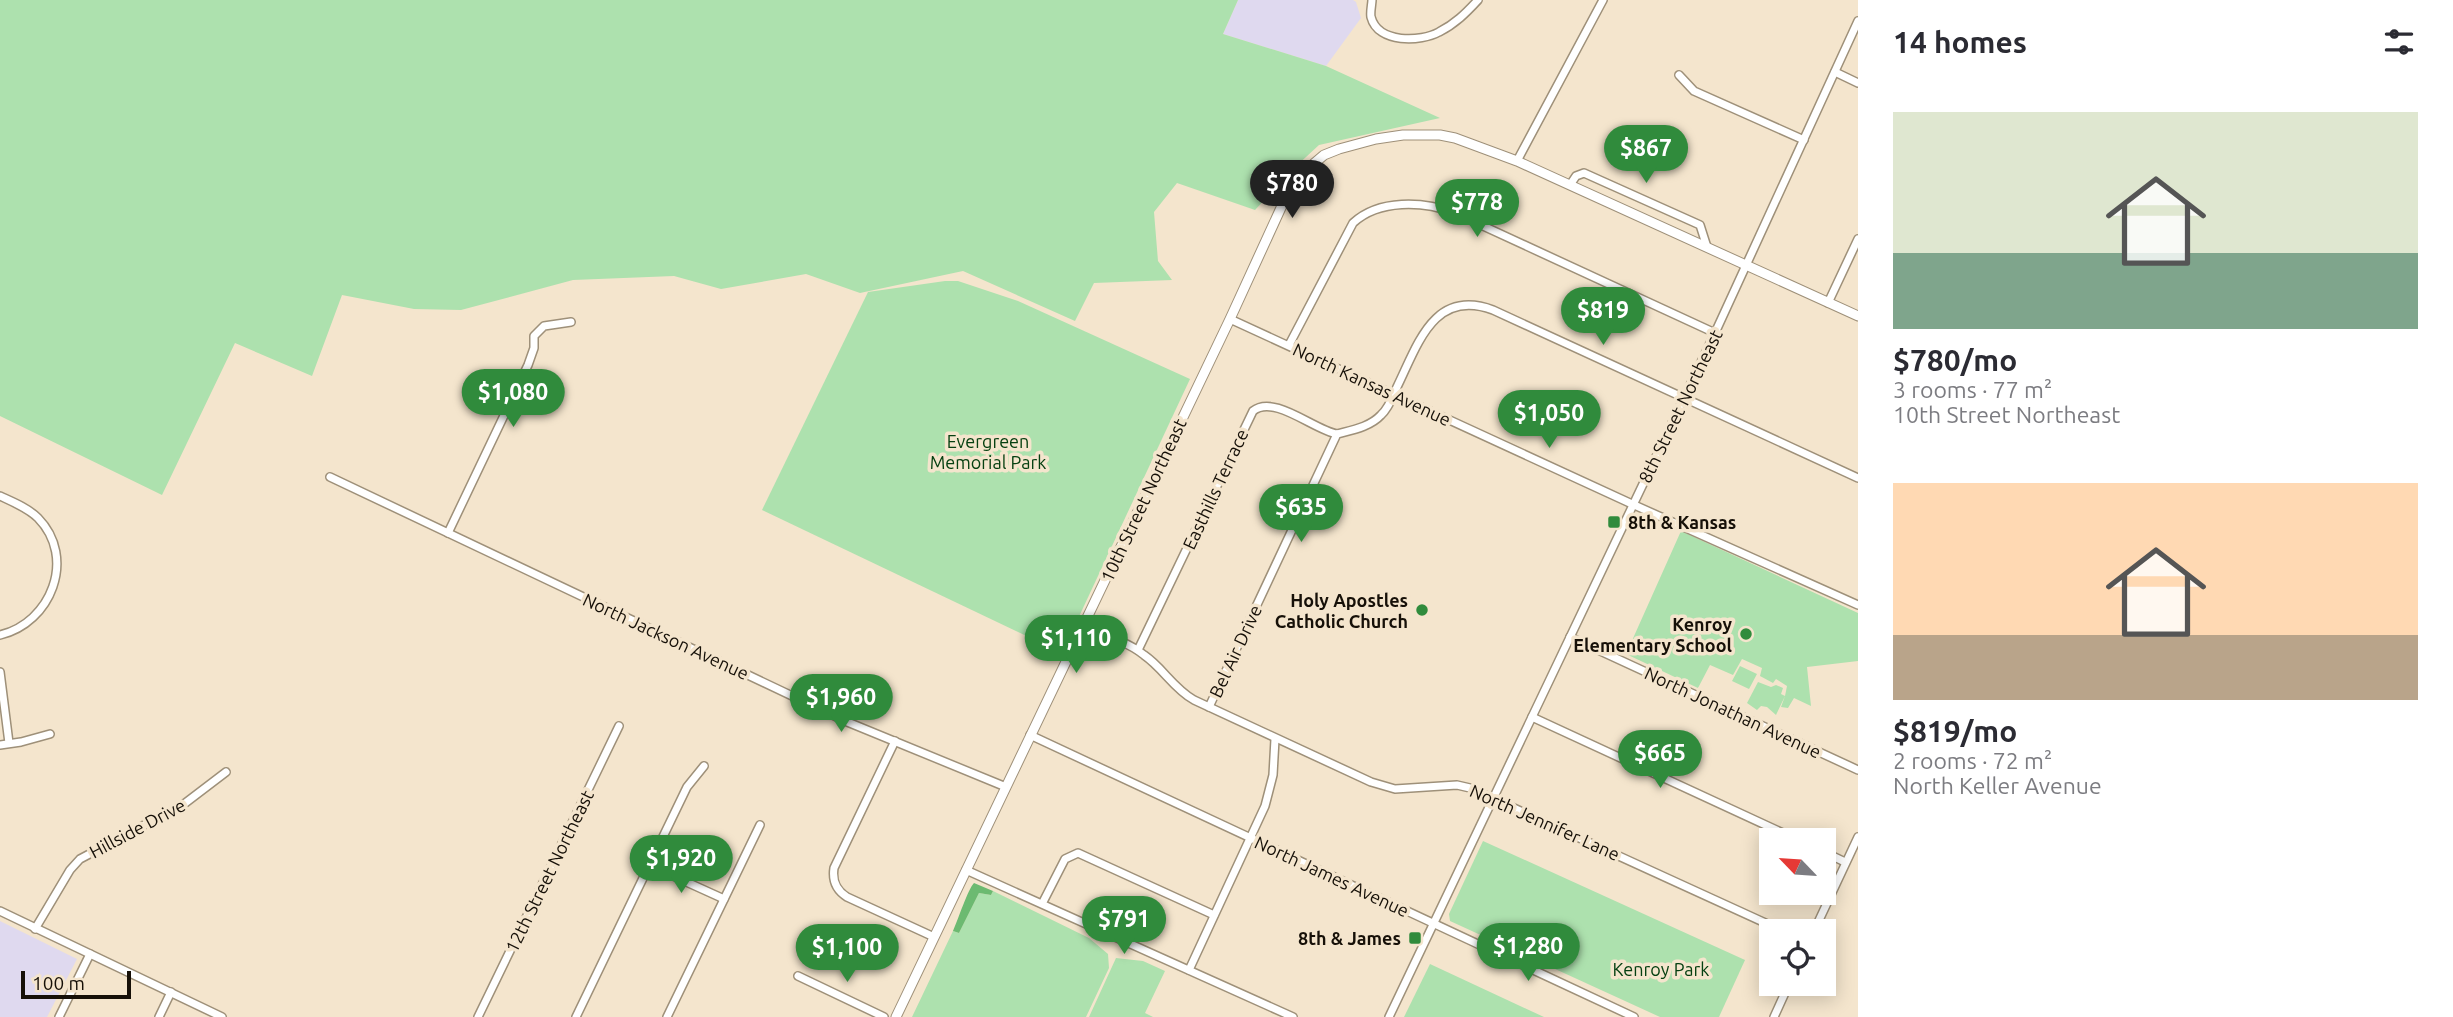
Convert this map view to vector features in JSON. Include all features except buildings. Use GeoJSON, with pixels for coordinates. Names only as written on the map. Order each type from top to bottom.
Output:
{"type":"FeatureCollection","features":[{"type":"Feature","properties":{"kind":"main road","name":"10th Street Northeast"},"geometry":{"type":"LineString","coordinates":[[896,1017],[1286,199],[1298,177],[1324,155],[1356,143],[1403,135],[1440,135],[1470,142],[1858,316]]}},
{"type":"Feature","properties":{"kind":"street"},"geometry":{"type":"LineString","coordinates":[[1372,0],[1371,17],[1378,28],[1391,36],[1419,39],[1436,34],[1453,24],[1478,0]]}},
{"type":"Feature","properties":{"kind":"street"},"geometry":{"type":"LineString","coordinates":[[1517,161],[1603,0]]}},
{"type":"Feature","properties":{"kind":"street","name":"8th Street Northeast"},"geometry":{"type":"LineString","coordinates":[[1389,1017],[1715,333],[1858,21]]}},
{"type":"Feature","properties":{"kind":"street"},"geometry":{"type":"LineString","coordinates":[[1835,72],[1858,83]]}},
{"type":"Feature","properties":{"kind":"street"},"geometry":{"type":"LineString","coordinates":[[1679,75],[1694,91],[1804,140]]}},
{"type":"Feature","properties":{"kind":"street"},"geometry":{"type":"LineString","coordinates":[[1570,185],[1576,176],[1584,173],[1700,225],[1707,247]]}},
{"type":"Feature","properties":{"kind":"street"},"geometry":{"type":"LineString","coordinates":[[1289,345],[1353,223],[1362,214],[1374,209],[1411,205],[1427,205],[1455,213],[1715,333]]}},
{"type":"Feature","properties":{"kind":"street"},"geometry":{"type":"LineString","coordinates":[[1828,303],[1858,239]]}},
{"type":"Feature","properties":{"kind":"street"},"geometry":{"type":"LineString","coordinates":[[1337,434],[1376,420],[1386,409],[1430,324],[1447,310],[1469,304],[1493,310],[1683,400],[1858,478]]}},
{"type":"Feature","properties":{"kind":"street","name":"North Kansas Avenue"},"geometry":{"type":"LineString","coordinates":[[1230,319],[1858,605]]}},
{"type":"Feature","properties":{"kind":"street"},"geometry":{"type":"LineString","coordinates":[[448,533],[528,365],[534,348],[534,336],[544,326],[571,322]]}},
{"type":"Feature","properties":{"kind":"street","name":"Easthills Terrace"},"geometry":{"type":"LineString","coordinates":[[1138,650],[1254,411],[1262,406],[1274,406],[1337,434]]}},
{"type":"Feature","properties":{"kind":"street","name":"Bel Air Drive"},"geometry":{"type":"LineString","coordinates":[[1209,707],[1337,434]]}},
{"type":"Feature","properties":{"kind":"street","name":"North Jackson Avenue"},"geometry":{"type":"LineString","coordinates":[[330,477],[845,721],[1006,787]]}},
{"type":"Feature","properties":{"kind":"street"},"geometry":{"type":"LineString","coordinates":[[0,496],[28,510],[37,518],[51,539],[57,560],[53,590],[43,608],[20,628],[0,635]]}},
{"type":"Feature","properties":{"kind":"street","name":"North Jennifer Lane"},"geometry":{"type":"LineString","coordinates":[[1082,628],[1138,650],[1181,692],[1209,707],[1383,786],[1408,790],[1461,786],[1759,920]]}},
{"type":"Feature","properties":{"kind":"street","name":"North Jonathan Avenue"},"geometry":{"type":"LineString","coordinates":[[1570,637],[1858,770]]}},
{"type":"Feature","properties":{"kind":"street"},"geometry":{"type":"LineString","coordinates":[[0,672],[4,744],[50,734]]}},
{"type":"Feature","properties":{"kind":"street"},"geometry":{"type":"LineString","coordinates":[[1532,717],[1772,828]]}},
{"type":"Feature","properties":{"kind":"street","name":"12th Street Northeast"},"geometry":{"type":"LineString","coordinates":[[478,1017],[619,726]]}},
{"type":"Feature","properties":{"kind":"street","name":"North James Avenue"},"geometry":{"type":"LineString","coordinates":[[1031,734],[1634,1017]]}},
{"type":"Feature","properties":{"kind":"street"},"geometry":{"type":"LineString","coordinates":[[1189,970],[1252,838],[1268,796],[1275,739]]}},
{"type":"Feature","properties":{"kind":"street"},"geometry":{"type":"LineString","coordinates":[[895,741],[834,868],[834,881],[847,897],[934,937]]}},
{"type":"Feature","properties":{"kind":"street"},"geometry":{"type":"LineString","coordinates":[[576,1017],[687,787],[704,766]]}},
{"type":"Feature","properties":{"kind":"street","name":"Hillside Drive"},"geometry":{"type":"LineString","coordinates":[[35,929],[65,878],[80,859],[184,804],[226,772]]}},
{"type":"Feature","properties":{"kind":"street"},"geometry":{"type":"LineString","coordinates":[[667,1017],[760,825]]}},
{"type":"Feature","properties":{"kind":"street"},"geometry":{"type":"LineString","coordinates":[[1819,919],[1858,837]]}},
{"type":"Feature","properties":{"kind":"street"},"geometry":{"type":"LineString","coordinates":[[1042,902],[1065,859],[1078,853],[1214,915]]}},
{"type":"Feature","properties":{"kind":"street"},"geometry":{"type":"LineString","coordinates":[[1836,858],[1845,863]]}},
{"type":"Feature","properties":{"kind":"street"},"geometry":{"type":"LineString","coordinates":[[649,865],[723,900]]}},
{"type":"Feature","properties":{"kind":"street"},"geometry":{"type":"LineString","coordinates":[[966,870],[1293,1017]]}},
{"type":"Feature","properties":{"kind":"street"},"geometry":{"type":"LineString","coordinates":[[0,911],[222,1017]]}},
{"type":"Feature","properties":{"kind":"street"},"geometry":{"type":"LineString","coordinates":[[59,1017],[90,954]]}},
{"type":"Feature","properties":{"kind":"street"},"geometry":{"type":"LineString","coordinates":[[798,976],[884,1017]]}},
{"type":"Feature","properties":{"kind":"street"},"geometry":{"type":"LineString","coordinates":[[159,1017],[171,992]]}},
{"type":"Feature","properties":{"kind":"street"},"geometry":{"type":"LineString","coordinates":[[1774,1017],[1784,996]]}},
{"type":"Feature","properties":{"kind":"shaded area"},"geometry":{"type":"Polygon","coordinates":[[[1238,0],[1353,0],[1361,18],[1326,66],[1223,34],[1238,0]]]}},
{"type":"Feature","properties":{"kind":"shaded area"},"geometry":{"type":"Polygon","coordinates":[[[0,921],[77,959],[47,1017],[0,1017],[0,921]]]}},
{"type":"Feature","properties":{"kind":"green space"},"geometry":{"type":"Polygon","coordinates":[[[0,0],[1238,0],[1223,34],[1326,66],[1440,118],[1319,145],[1255,210],[1177,183],[1154,212],[1158,261],[1172,280],[1094,283],[1075,321],[963,271],[860,293],[806,274],[721,289],[674,276],[573,280],[461,310],[414,309],[342,295],[312,376],[235,343],[162,495],[0,416],[0,0]]]}},
{"type":"Feature","properties":{"kind":"green space","name":"Evergreen Memorial Park"},"geometry":{"type":"Polygon","coordinates":[[[958,281],[1018,301],[1190,379],[1062,653],[762,510],[868,292],[958,281]]]}},
{"type":"Feature","properties":{"kind":"green space","name":"Kenroy Elementary School"},"geometry":{"type":"Polygon","coordinates":[[[1681,531],[1858,613],[1858,661],[1807,667],[1811,706],[1794,698],[1788,708],[1781,707],[1787,686],[1776,679],[1773,683],[1760,676],[1762,668],[1742,659],[1733,675],[1710,665],[1698,688],[1626,654],[1681,531]]]}},
{"type":"Feature","properties":{"kind":"green space"},"geometry":{"type":"Polygon","coordinates":[[[1740,666],[1757,674],[1749,689],[1732,681],[1740,666]]]}},
{"type":"Feature","properties":{"kind":"green space"},"geometry":{"type":"Polygon","coordinates":[[[1758,682],[1783,688],[1781,694],[1785,696],[1776,715],[1767,707],[1761,706],[1757,710],[1747,703],[1758,682]]]}},
{"type":"Feature","properties":{"kind":"green space","name":"Kenroy Park"},"geometry":{"type":"Polygon","coordinates":[[[1483,841],[1745,960],[1719,1017],[1660,1017],[1450,921],[1449,914],[1483,841]]]}},
{"type":"Feature","properties":{"kind":"green space"},"geometry":{"type":"Polygon","coordinates":[[[974,883],[993,891],[991,895],[979,893],[959,933],[953,931],[966,898],[974,883]]]}},
{"type":"Feature","properties":{"kind":"green space"},"geometry":{"type":"Polygon","coordinates":[[[993,891],[1089,938],[1108,954],[1109,968],[1086,1017],[912,1017],[953,931],[959,933],[979,893],[991,895],[993,891]]]}},
{"type":"Feature","properties":{"kind":"green space"},"geometry":{"type":"Polygon","coordinates":[[[1116,958],[1143,961],[1165,971],[1145,1013],[1153,1017],[1089,1017],[1116,958]]]}},
{"type":"Feature","properties":{"kind":"green space"},"geometry":{"type":"Polygon","coordinates":[[[1430,964],[1544,1017],[1404,1017],[1430,964]]]}},
{"type":"Feature","properties":{"kind":"place","name":"8th & Kansas"},"geometry":{"type":"Point","coordinates":[1614,522]}},
{"type":"Feature","properties":{"kind":"place","name":"Holy Apostles Catholic Church"},"geometry":{"type":"Point","coordinates":[1422,610]}},
{"type":"Feature","properties":{"kind":"place","name":"Kenroy Elementary School"},"geometry":{"type":"Point","coordinates":[1746,634]}},
{"type":"Feature","properties":{"kind":"place","name":"8th & James"},"geometry":{"type":"Point","coordinates":[1415,938]}}]}
